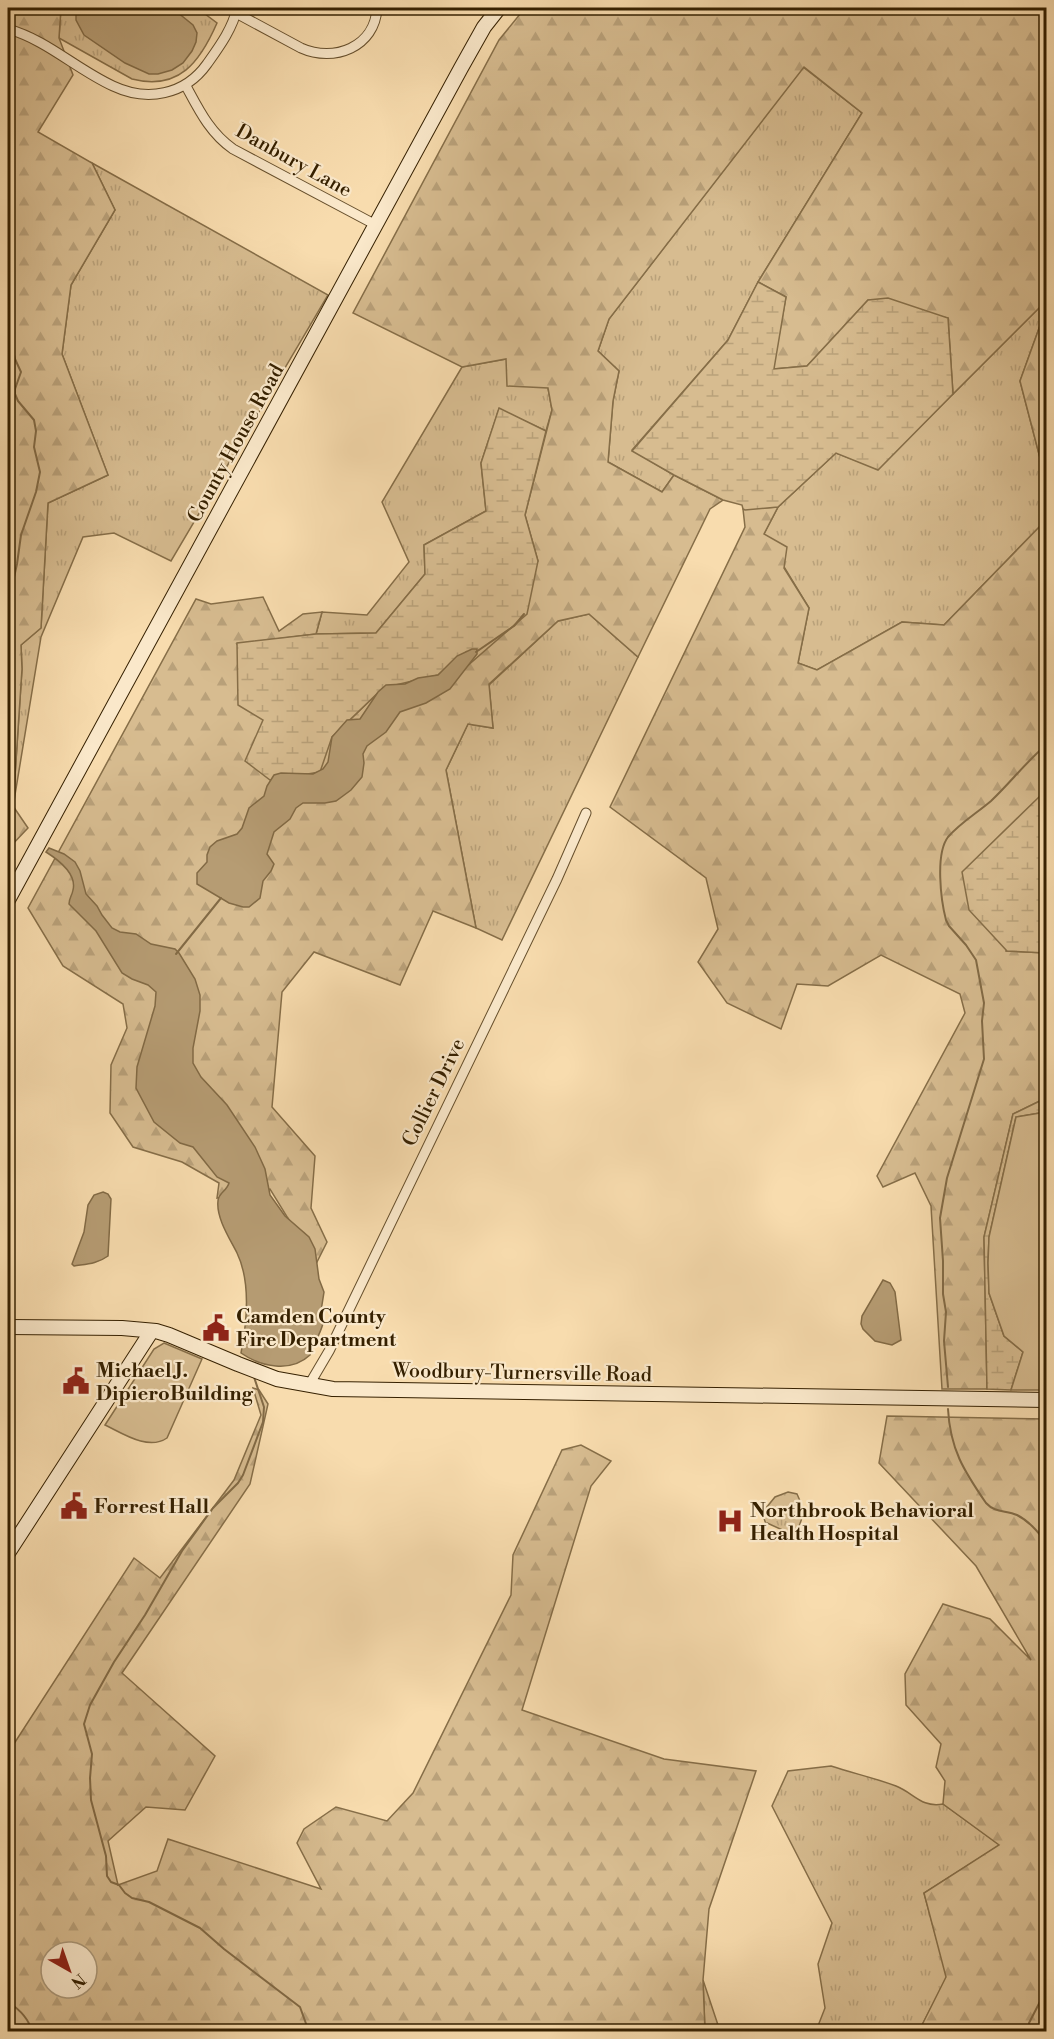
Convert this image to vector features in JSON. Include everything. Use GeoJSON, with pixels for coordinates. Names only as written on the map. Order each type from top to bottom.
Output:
{"type":"FeatureCollection","features":[{"type":"Feature","properties":{"kind":"street"},"geometry":{"type":"LineString","coordinates":[[8,29],[41,42],[112,86],[129,92],[167,93],[186,86],[201,73],[227,32],[236,10],[310,52],[328,55],[348,51],[366,37],[374,22],[377,8]]}},
{"type":"Feature","properties":{"kind":"street","name":"County House Road"},"geometry":{"type":"LineString","coordinates":[[8,900],[477,39],[500,8]]}},
{"type":"Feature","properties":{"kind":"street","name":"Danbury Lane"},"geometry":{"type":"LineString","coordinates":[[186,86],[220,140],[375,225]]}},
{"type":"Feature","properties":{"kind":"street","name":"Collier Drive"},"geometry":{"type":"LineString","coordinates":[[309,1385],[329,1351],[557,879],[586,813]]}},
{"type":"Feature","properties":{"kind":"street","name":"Woodbury-Turnersville Road"},"geometry":{"type":"LineString","coordinates":[[8,1327],[122,1328],[169,1335],[266,1375],[333,1389],[1047,1400]]}},
{"type":"Feature","properties":{"kind":"street"},"geometry":{"type":"LineString","coordinates":[[8,1553],[151,1332]]}},
{"type":"Feature","properties":{"kind":"green space"},"geometry":{"type":"Polygon","coordinates":[[[8,8],[61,8],[59,38],[73,75],[38,132],[92,163],[115,210],[71,285],[62,354],[108,475],[48,503],[41,628],[21,645],[22,669],[13,806],[28,828],[8,849],[8,8]]]}},
{"type":"Feature","properties":{"kind":"green space"},"geometry":{"type":"Polygon","coordinates":[[[61,8],[197,8],[217,23],[203,50],[186,70],[163,81],[148,82],[132,79],[59,38],[61,8]]]}},
{"type":"Feature","properties":{"kind":"green space"},"geometry":{"type":"Polygon","coordinates":[[[525,8],[1046,8],[1046,301],[953,394],[948,318],[868,300],[807,366],[773,369],[786,297],[758,282],[862,113],[804,67],[609,319],[598,351],[619,371],[613,401],[608,462],[662,492],[674,475],[723,500],[710,509],[638,657],[589,614],[558,621],[489,684],[493,728],[468,724],[446,770],[476,928],[433,911],[400,985],[314,952],[282,992],[272,1107],[315,1156],[311,1208],[327,1242],[316,1264],[270,1189],[217,1198],[219,1183],[182,1162],[133,1147],[110,1113],[111,1065],[127,1028],[123,1004],[63,966],[28,908],[196,599],[211,604],[263,597],[279,631],[303,614],[322,612],[316,634],[237,644],[332,737],[383,688],[538,561],[525,515],[552,410],[548,388],[507,386],[506,359],[462,367],[353,313],[499,40],[525,8]]]}},
{"type":"Feature","properties":{"kind":"green space"},"geometry":{"type":"Polygon","coordinates":[[[803,67],[862,113],[758,282],[728,340],[632,450],[674,475],[662,492],[608,462],[613,401],[619,371],[598,351],[609,319],[803,67]]]}},
{"type":"Feature","properties":{"kind":"green space"},"geometry":{"type":"Polygon","coordinates":[[[92,163],[328,295],[171,561],[114,533],[83,537],[41,637],[13,807],[22,669],[21,645],[41,628],[48,503],[108,475],[62,354],[71,285],[115,210],[92,163]]]}},
{"type":"Feature","properties":{"kind":"green space"},"geometry":{"type":"Polygon","coordinates":[[[758,282],[786,297],[774,369],[807,366],[868,300],[888,298],[948,318],[953,394],[878,470],[836,453],[778,507],[745,510],[742,505],[723,500],[632,451],[728,340],[758,282]]]}},
{"type":"Feature","properties":{"kind":"green space"},"geometry":{"type":"Polygon","coordinates":[[[1046,301],[1046,309],[1020,381],[1046,481],[1046,520],[944,625],[902,622],[817,670],[798,663],[809,608],[764,534],[778,507],[836,453],[878,469],[1046,301]]]}},
{"type":"Feature","properties":{"kind":"green space"},"geometry":{"type":"Polygon","coordinates":[[[1046,309],[1046,481],[1020,381],[1046,309]]]}},
{"type":"Feature","properties":{"kind":"green space"},"geometry":{"type":"Polygon","coordinates":[[[506,359],[548,388],[552,410],[546,431],[499,409],[481,463],[486,511],[424,545],[425,574],[376,633],[316,634],[322,612],[367,615],[409,562],[382,502],[462,367],[506,359]]]}},
{"type":"Feature","properties":{"kind":"green space"},"geometry":{"type":"Polygon","coordinates":[[[499,408],[546,431],[525,515],[538,561],[527,614],[466,667],[466,652],[438,675],[383,688],[332,737],[320,772],[270,780],[245,761],[263,720],[238,705],[237,643],[316,634],[376,633],[425,574],[424,545],[486,511],[481,463],[499,408]]]}},
{"type":"Feature","properties":{"kind":"green space"},"geometry":{"type":"Polygon","coordinates":[[[778,507],[764,534],[787,547],[784,568],[809,608],[798,663],[817,670],[902,622],[944,625],[1046,520],[1046,792],[1042,794],[1006,951],[1046,953],[1046,1098],[1013,1114],[984,1237],[987,1389],[942,1389],[931,1206],[915,1173],[883,1187],[877,1176],[965,1013],[960,994],[881,955],[828,986],[797,984],[781,1029],[727,1003],[698,962],[718,929],[706,878],[610,807],[745,527],[743,509],[778,507]]]}},
{"type":"Feature","properties":{"kind":"green space"},"geometry":{"type":"Polygon","coordinates":[[[589,614],[638,657],[502,940],[476,928],[446,770],[468,724],[493,728],[489,685],[558,621],[589,614]]]}},
{"type":"Feature","properties":{"kind":"green space"},"geometry":{"type":"Polygon","coordinates":[[[1046,792],[1046,953],[1007,951],[969,910],[962,872],[1046,792]]]}},
{"type":"Feature","properties":{"kind":"green space"},"geometry":{"type":"Polygon","coordinates":[[[1046,1098],[1046,1112],[1016,1117],[989,1237],[989,1293],[1004,1336],[1023,1352],[1011,1390],[987,1389],[984,1237],[1013,1114],[1046,1098]]]}},
{"type":"Feature","properties":{"kind":"green space"},"geometry":{"type":"Polygon","coordinates":[[[1046,1112],[1046,1390],[1011,1390],[1023,1352],[1004,1336],[989,1293],[989,1237],[1016,1117],[1046,1112]]]}},
{"type":"Feature","properties":{"kind":"green space"},"geometry":{"type":"Polygon","coordinates":[[[164,1343],[202,1359],[167,1438],[160,1442],[144,1442],[105,1425],[154,1349],[164,1343]]]}},
{"type":"Feature","properties":{"kind":"green space"},"geometry":{"type":"Polygon","coordinates":[[[253,1388],[259,1390],[268,1404],[250,1484],[122,1673],[215,1756],[185,1810],[146,1807],[108,1841],[118,1885],[157,1871],[168,1839],[321,1889],[297,1843],[304,1829],[336,1807],[387,1821],[413,1793],[511,1595],[513,1555],[562,1450],[581,1445],[611,1461],[591,1486],[522,1710],[664,1759],[756,1771],[709,1909],[703,1980],[705,2031],[8,2031],[8,1753],[134,1558],[160,1578],[234,1480],[261,1415],[253,1388]]]}},
{"type":"Feature","properties":{"kind":"green space"},"geometry":{"type":"Polygon","coordinates":[[[887,1416],[1046,1419],[1046,2031],[919,2031],[946,1977],[924,1893],[999,1845],[943,1804],[945,1781],[936,1767],[941,1744],[906,1705],[905,1674],[943,1604],[990,1619],[1031,1660],[976,1566],[879,1463],[887,1416]]]}},
{"type":"Feature","properties":{"kind":"green space"},"geometry":{"type":"Polygon","coordinates":[[[788,1492],[797,1494],[802,1512],[797,1530],[787,1534],[787,1532],[766,1524],[762,1513],[775,1497],[788,1492]]]}},
{"type":"Feature","properties":{"kind":"green space"},"geometry":{"type":"Polygon","coordinates":[[[831,1766],[896,1786],[923,1802],[943,1804],[1000,1845],[924,1893],[947,1977],[919,2031],[816,2031],[825,2008],[818,1964],[832,1923],[772,1806],[788,1771],[831,1766]]]}},
{"type":"Feature","properties":{"kind":"green space"},"geometry":{"type":"Polygon","coordinates":[[[703,1980],[720,2031],[705,2031],[703,1980]]]}},
{"type":"Feature","properties":{"kind":"shaded area"},"geometry":{"type":"Polygon","coordinates":[[[76,8],[172,8],[193,25],[197,33],[196,42],[183,63],[172,70],[149,74],[125,63],[84,35],[76,20],[76,8]]]}},
{"type":"Feature","properties":{"kind":"shaded area"},"geometry":{"type":"Polygon","coordinates":[[[477,649],[477,654],[450,689],[426,703],[400,712],[386,732],[367,746],[363,754],[362,777],[351,790],[336,801],[303,803],[296,808],[290,819],[274,832],[267,854],[274,864],[263,881],[260,898],[249,907],[243,907],[229,903],[197,884],[197,873],[207,862],[210,847],[217,841],[237,834],[242,828],[249,808],[264,796],[274,775],[281,773],[313,774],[323,769],[328,762],[332,737],[347,720],[360,719],[378,692],[386,685],[405,684],[418,678],[438,675],[457,656],[477,649]]]}},
{"type":"Feature","properties":{"kind":"shaded area"},"geometry":{"type":"Polygon","coordinates":[[[49,848],[64,854],[75,862],[80,871],[86,894],[112,928],[120,932],[136,934],[151,944],[175,949],[195,979],[200,995],[200,1011],[193,1048],[193,1063],[201,1077],[227,1105],[255,1147],[265,1169],[270,1195],[285,1216],[309,1237],[315,1249],[319,1279],[324,1292],[321,1311],[323,1322],[310,1355],[302,1361],[285,1366],[267,1365],[241,1353],[246,1315],[244,1276],[237,1253],[221,1221],[218,1208],[218,1198],[229,1183],[217,1177],[193,1147],[180,1143],[154,1122],[136,1088],[137,1067],[155,1006],[156,992],[148,985],[122,973],[96,931],[69,904],[73,890],[72,878],[60,863],[46,852],[49,848]]]}},
{"type":"Feature","properties":{"kind":"shaded area"},"geometry":{"type":"Polygon","coordinates":[[[103,1192],[111,1199],[108,1256],[96,1262],[74,1266],[72,1264],[84,1232],[88,1205],[94,1195],[103,1192]]]}},
{"type":"Feature","properties":{"kind":"shaded area"},"geometry":{"type":"Polygon","coordinates":[[[883,1280],[890,1283],[895,1292],[901,1340],[892,1345],[875,1341],[861,1324],[862,1316],[883,1280]]]}},
{"type":"Feature","properties":{"kind":"waterway"},"geometry":{"type":"LineString","coordinates":[[8,328],[15,359],[21,372],[15,394],[34,420],[36,431],[34,447],[40,472],[36,492],[21,535],[8,604]]}},
{"type":"Feature","properties":{"kind":"waterway"},"geometry":{"type":"LineString","coordinates":[[8,394],[15,394]]}},
{"type":"Feature","properties":{"kind":"waterway"},"geometry":{"type":"LineString","coordinates":[[476,652],[514,626],[524,614]]}},
{"type":"Feature","properties":{"kind":"waterway"},"geometry":{"type":"LineString","coordinates":[[948,1387],[944,1341],[946,1312],[943,1294],[940,1218],[947,1178],[984,1059],[982,1021],[984,1003],[976,960],[946,920],[942,901],[940,866],[948,837],[991,801],[1046,745]]}},
{"type":"Feature","properties":{"kind":"waterway"},"geometry":{"type":"LineString","coordinates":[[176,954],[221,898]]}},
{"type":"Feature","properties":{"kind":"waterway"},"geometry":{"type":"LineString","coordinates":[[253,1374],[264,1407],[263,1422],[243,1475],[213,1508],[182,1551],[145,1615],[114,1662],[90,1705],[84,1724],[92,1754],[91,1800],[106,1856],[107,1876],[111,1882],[119,1885],[132,1898],[149,1902],[200,1928],[300,2007],[309,2032]]}},
{"type":"Feature","properties":{"kind":"waterway"},"geometry":{"type":"LineString","coordinates":[[948,1409],[955,1448],[986,1503],[993,1508],[1021,1517],[1046,1542]]}},
{"type":"Feature","properties":{"kind":"waterway"},"geometry":{"type":"LineString","coordinates":[[1031,2032],[1029,2023],[1046,1990]]}},
{"type":"Feature","properties":{"kind":"waterway"},"geometry":{"type":"LineString","coordinates":[[8,2002],[23,2014],[32,2032]]}},
{"type":"Feature","properties":{"kind":"place","name":"Camden County Fire Department"},"geometry":{"type":"Point","coordinates":[216,1328]}},
{"type":"Feature","properties":{"kind":"place","name":"Michael J. DipieroBuilding"},"geometry":{"type":"Point","coordinates":[76,1381]}},
{"type":"Feature","properties":{"kind":"place","name":"Forrest Hall"},"geometry":{"type":"Point","coordinates":[74,1506]}},
{"type":"Feature","properties":{"kind":"place","name":"Northbrook Behavioral Health Hospital"},"geometry":{"type":"Point","coordinates":[730,1521]}}]}
